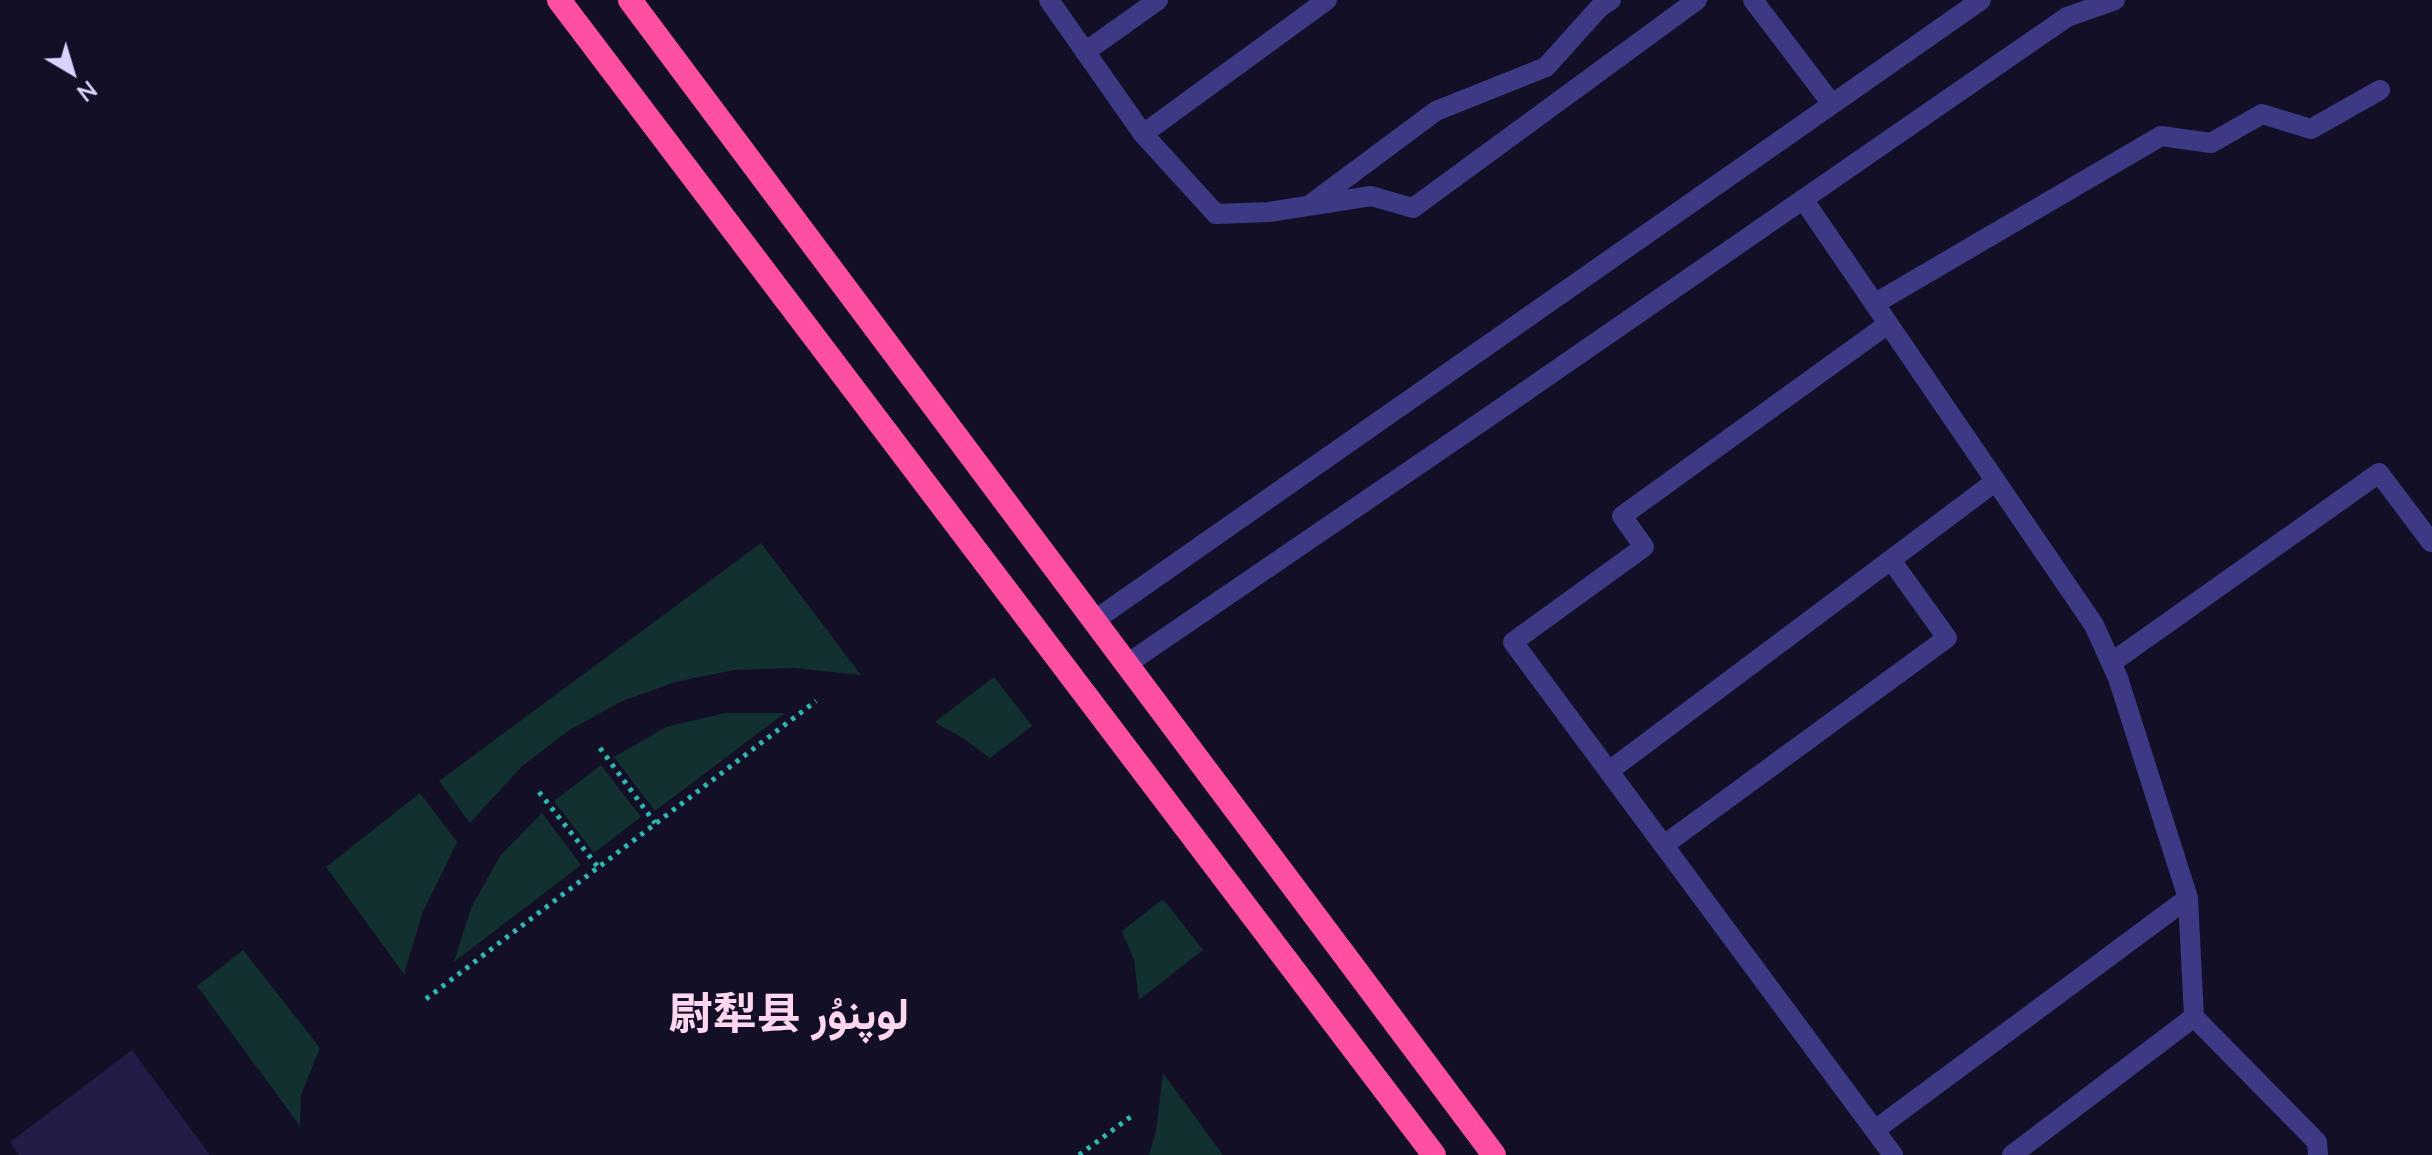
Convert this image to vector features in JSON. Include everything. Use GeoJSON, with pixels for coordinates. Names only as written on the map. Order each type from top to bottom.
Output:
{"type":"FeatureCollection","features":[{"type":"Feature","properties":{"kind":"highway"},"geometry":{"type":"LineString","coordinates":[[559,0],[1434,1155]]}},
{"type":"Feature","properties":{"kind":"highway"},"geometry":{"type":"LineString","coordinates":[[630,0],[1494,1155]]}},
{"type":"Feature","properties":{"kind":"street"},"geometry":{"type":"LineString","coordinates":[[1049,0],[1143,134],[1216,214],[1269,212],[1371,196],[1413,208],[1697,0]]}},
{"type":"Feature","properties":{"kind":"street"},"geometry":{"type":"LineString","coordinates":[[1085,52],[1158,0]]}},
{"type":"Feature","properties":{"kind":"street"},"geometry":{"type":"LineString","coordinates":[[1143,134],[1327,0]]}},
{"type":"Feature","properties":{"kind":"street"},"geometry":{"type":"LineString","coordinates":[[1310,205],[1436,111],[1546,67],[1599,8],[1611,0]]}},
{"type":"Feature","properties":{"kind":"street"},"geometry":{"type":"LineString","coordinates":[[1753,0],[1832,104]]}},
{"type":"Feature","properties":{"kind":"street"},"geometry":{"type":"LineString","coordinates":[[1095,620],[1981,0]]}},
{"type":"Feature","properties":{"kind":"street"},"geometry":{"type":"LineString","coordinates":[[1127,664],[2067,17],[2115,0]]}},
{"type":"Feature","properties":{"kind":"street"},"geometry":{"type":"LineString","coordinates":[[1874,304],[2161,136],[2211,143],[2262,114],[2311,129],[2380,90]]}},
{"type":"Feature","properties":{"kind":"street"},"geometry":{"type":"LineString","coordinates":[[1803,199],[2094,625],[2118,678],[2188,898],[2194,1017],[2317,1142],[2318,1155]]}},
{"type":"Feature","properties":{"kind":"street"},"geometry":{"type":"LineString","coordinates":[[1888,324],[1622,516],[1644,547],[1513,642],[1893,1155]]}},
{"type":"Feature","properties":{"kind":"street"},"geometry":{"type":"LineString","coordinates":[[2111,663],[2379,473],[2431,542]]}},
{"type":"Feature","properties":{"kind":"street"},"geometry":{"type":"LineString","coordinates":[[1609,771],[1996,481]]}},
{"type":"Feature","properties":{"kind":"street"},"geometry":{"type":"LineString","coordinates":[[1664,845],[1947,638],[1896,567]]}},
{"type":"Feature","properties":{"kind":"street"},"geometry":{"type":"LineString","coordinates":[[1875,1130],[2188,898]]}},
{"type":"Feature","properties":{"kind":"street"},"geometry":{"type":"LineString","coordinates":[[2012,1155],[2194,1017]]}},
{"type":"Feature","properties":{"kind":"path"},"geometry":{"type":"LineString","coordinates":[[426,999],[816,701]]}},
{"type":"Feature","properties":{"kind":"path"},"geometry":{"type":"LineString","coordinates":[[600,748],[655,823]]}},
{"type":"Feature","properties":{"kind":"path"},"geometry":{"type":"LineString","coordinates":[[539,792],[598,867]]}},
{"type":"Feature","properties":{"kind":"path"},"geometry":{"type":"LineString","coordinates":[[1079,1155],[1133,1115]]}},
{"type":"Feature","properties":{"kind":"green space"},"geometry":{"type":"Polygon","coordinates":[[[761,543],[861,675],[794,668],[734,670],[675,682],[620,702],[568,731],[521,767],[470,823],[439,781],[761,543]]]}},
{"type":"Feature","properties":{"kind":"green space"},"geometry":{"type":"Polygon","coordinates":[[[994,677],[1032,726],[990,758],[935,722],[994,677]]]}},
{"type":"Feature","properties":{"kind":"green space"},"geometry":{"type":"Polygon","coordinates":[[[725,713],[785,713],[655,811],[614,757],[666,727],[725,713]]]}},
{"type":"Feature","properties":{"kind":"green space"},"geometry":{"type":"Polygon","coordinates":[[[601,765],[641,817],[594,853],[554,801],[601,765]]]}},
{"type":"Feature","properties":{"kind":"green space"},"geometry":{"type":"Polygon","coordinates":[[[420,793],[457,842],[422,914],[404,974],[326,867],[420,793]]]}},
{"type":"Feature","properties":{"kind":"green space"},"geometry":{"type":"Polygon","coordinates":[[[542,813],[581,865],[454,962],[471,908],[500,856],[542,813]]]}},
{"type":"Feature","properties":{"kind":"green space"},"geometry":{"type":"Polygon","coordinates":[[[1163,899],[1203,950],[1139,1000],[1134,960],[1122,931],[1163,899]]]}},
{"type":"Feature","properties":{"kind":"green space"},"geometry":{"type":"Polygon","coordinates":[[[243,950],[320,1048],[301,1095],[300,1126],[197,986],[243,950]]]}},
{"type":"Feature","properties":{"kind":"green space"},"geometry":{"type":"Polygon","coordinates":[[[1163,1073],[1223,1155],[1149,1155],[1156,1131],[1163,1073]]]}},
{"type":"Feature","properties":{"kind":"building"},"geometry":{"type":"Polygon","coordinates":[[[132,1050],[210,1155],[19,1155],[10,1142],[132,1050]]]}},
{"type":"Feature","properties":{"kind":"district","name":"尉犁县 لوپنۇر"},"geometry":{"type":"Point","coordinates":[789,1015]}}]}
